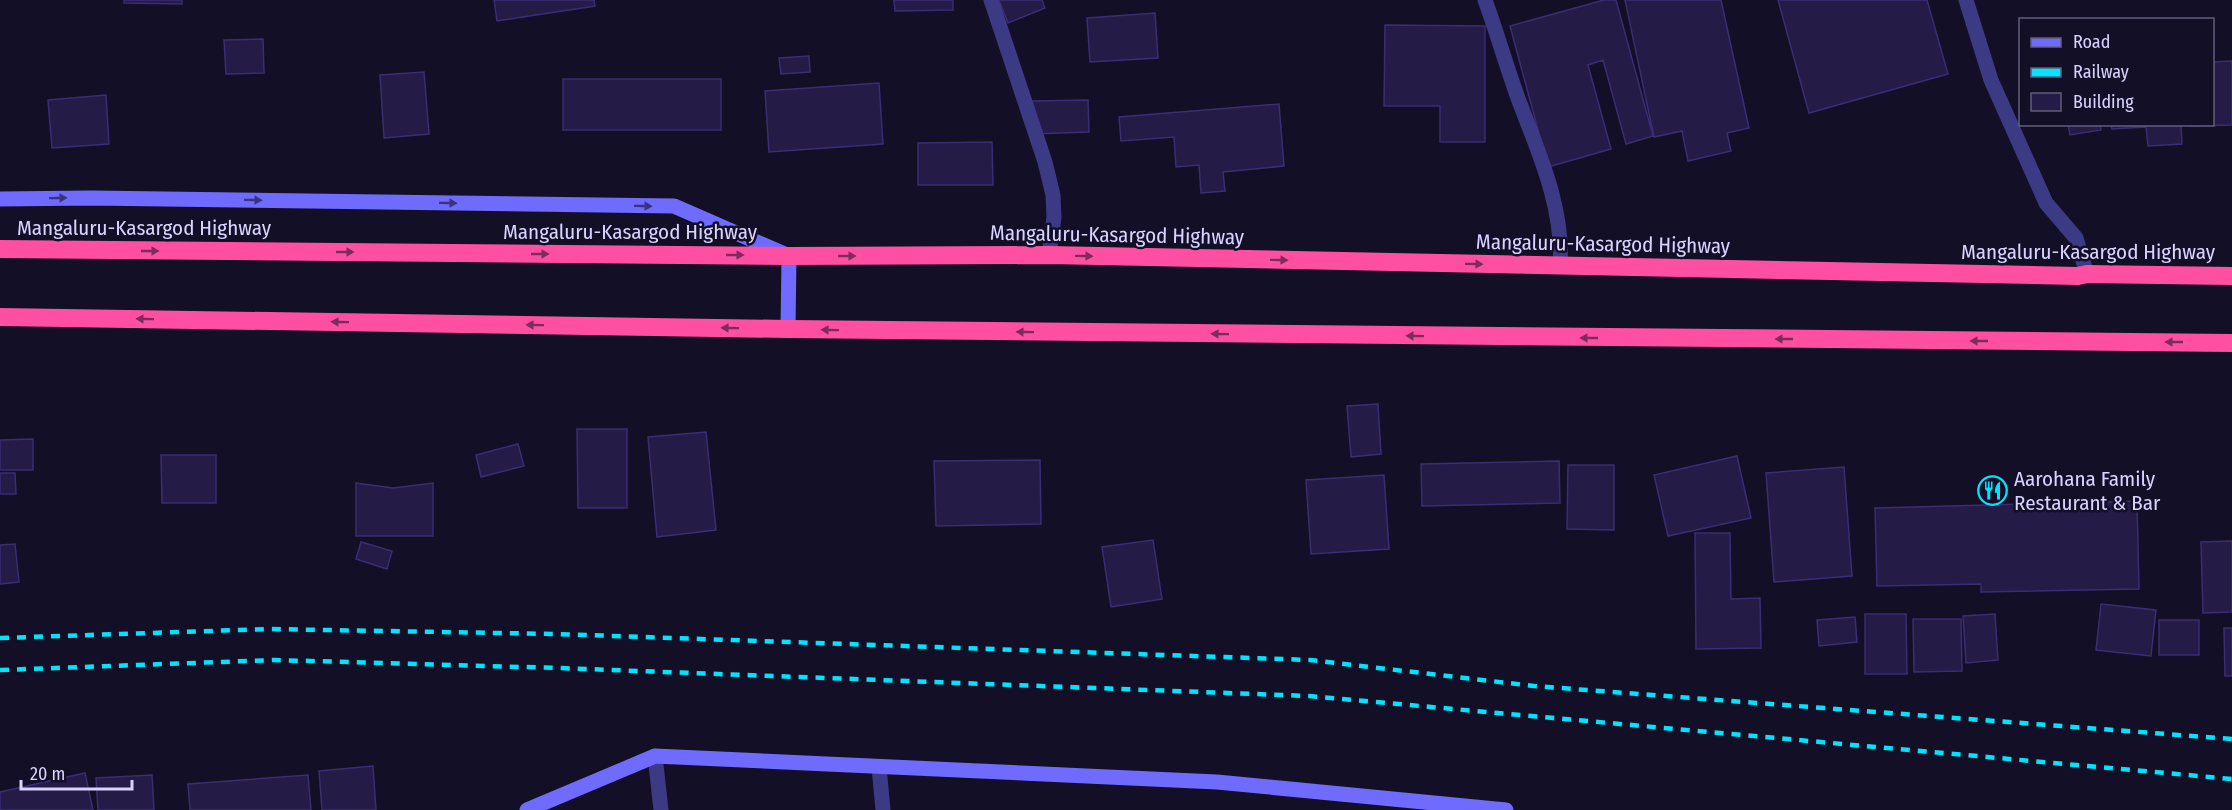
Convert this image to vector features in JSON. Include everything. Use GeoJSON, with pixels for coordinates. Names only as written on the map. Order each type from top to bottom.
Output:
{"type":"FeatureCollection","features":[{"type":"Feature","properties":{"kind":"highway","name":"Mangaluru-Kasargod Highway"},"geometry":{"type":"LineString","coordinates":[[0,249],[789,256],[1049,255],[2066,276],[2087,274],[2232,276]]}},
{"type":"Feature","properties":{"kind":"highway"},"geometry":{"type":"LineString","coordinates":[[0,316],[788,329],[2232,343]]}},
{"type":"Feature","properties":{"kind":"street"},"geometry":{"type":"LineString","coordinates":[[991,0],[1026,104],[1053,195],[1054,217],[1049,255]]}},
{"type":"Feature","properties":{"kind":"street"},"geometry":{"type":"LineString","coordinates":[[1485,0],[1557,214],[1560,266]]}},
{"type":"Feature","properties":{"kind":"street"},"geometry":{"type":"LineString","coordinates":[[1966,0],[1990,80],[2046,203],[2076,238],[2087,274]]}},
{"type":"Feature","properties":{"kind":"street"},"geometry":{"type":"LineString","coordinates":[[0,199],[92,198],[674,206],[789,256],[788,329]]}},
{"type":"Feature","properties":{"kind":"street"},"geometry":{"type":"LineString","coordinates":[[655,756],[661,810]]}},
{"type":"Feature","properties":{"kind":"street"},"geometry":{"type":"LineString","coordinates":[[527,810],[655,756],[1216,783],[1506,810]]}},
{"type":"Feature","properties":{"kind":"street"},"geometry":{"type":"LineString","coordinates":[[879,767],[883,810]]}},
{"type":"Feature","properties":{"kind":"building"},"geometry":{"type":"Polygon","coordinates":[[[124,0],[182,0],[182,4],[124,3],[124,0]]]}},
{"type":"Feature","properties":{"kind":"building"},"geometry":{"type":"Polygon","coordinates":[[[494,0],[594,0],[595,6],[497,21],[494,0]]]}},
{"type":"Feature","properties":{"kind":"building"},"geometry":{"type":"Polygon","coordinates":[[[894,0],[953,0],[953,10],[895,11],[894,0]]]}},
{"type":"Feature","properties":{"kind":"building"},"geometry":{"type":"Polygon","coordinates":[[[999,0],[1042,0],[1045,8],[1008,23],[999,0]]]}},
{"type":"Feature","properties":{"kind":"building"},"geometry":{"type":"Polygon","coordinates":[[[1604,0],[1616,0],[1653,136],[1626,144],[1603,60],[1588,65],[1611,149],[1548,167],[1510,26],[1604,0]]]}},
{"type":"Feature","properties":{"kind":"building"},"geometry":{"type":"Polygon","coordinates":[[[1625,0],[1721,0],[1749,128],[1727,133],[1731,151],[1688,161],[1682,131],[1654,137],[1625,0]]]}},
{"type":"Feature","properties":{"kind":"building"},"geometry":{"type":"Polygon","coordinates":[[[1778,0],[1927,0],[1948,74],[1809,113],[1778,0]]]}},
{"type":"Feature","properties":{"kind":"building"},"geometry":{"type":"Polygon","coordinates":[[[1155,13],[1158,58],[1090,62],[1087,18],[1155,13]]]}},
{"type":"Feature","properties":{"kind":"building"},"geometry":{"type":"Polygon","coordinates":[[[1385,25],[1485,26],[1485,142],[1440,142],[1440,106],[1384,106],[1385,25]]]}},
{"type":"Feature","properties":{"kind":"building"},"geometry":{"type":"Polygon","coordinates":[[[263,39],[264,73],[226,74],[224,40],[263,39]]]}},
{"type":"Feature","properties":{"kind":"building"},"geometry":{"type":"Polygon","coordinates":[[[809,56],[810,72],[781,74],[779,58],[809,56]]]}},
{"type":"Feature","properties":{"kind":"building"},"geometry":{"type":"Polygon","coordinates":[[[2232,61],[2232,125],[2214,125],[2214,62],[2232,61]]]}},
{"type":"Feature","properties":{"kind":"building"},"geometry":{"type":"Polygon","coordinates":[[[424,72],[429,134],[384,138],[380,75],[424,72]]]}},
{"type":"Feature","properties":{"kind":"building"},"geometry":{"type":"Polygon","coordinates":[[[563,79],[721,79],[721,130],[563,130],[563,79]]]}},
{"type":"Feature","properties":{"kind":"building"},"geometry":{"type":"Polygon","coordinates":[[[879,83],[883,144],[769,152],[765,91],[879,83]]]}},
{"type":"Feature","properties":{"kind":"building"},"geometry":{"type":"Polygon","coordinates":[[[106,95],[109,144],[52,148],[48,100],[106,95]]]}},
{"type":"Feature","properties":{"kind":"building"},"geometry":{"type":"Polygon","coordinates":[[[1088,100],[1089,132],[1033,134],[1032,101],[1088,100]]]}},
{"type":"Feature","properties":{"kind":"building"},"geometry":{"type":"Polygon","coordinates":[[[1279,104],[1284,166],[1223,172],[1225,191],[1201,193],[1199,165],[1176,167],[1174,137],[1121,141],[1119,117],[1279,104]]]}},
{"type":"Feature","properties":{"kind":"building"},"geometry":{"type":"Polygon","coordinates":[[[2068,126],[2100,126],[2101,130],[2070,135],[2068,126]]]}},
{"type":"Feature","properties":{"kind":"building"},"geometry":{"type":"Polygon","coordinates":[[[2111,126],[2181,126],[2182,144],[2148,146],[2146,127],[2112,129],[2111,126]]]}},
{"type":"Feature","properties":{"kind":"building"},"geometry":{"type":"Polygon","coordinates":[[[992,142],[993,185],[918,185],[918,143],[992,142]]]}},
{"type":"Feature","properties":{"kind":"building"},"geometry":{"type":"Polygon","coordinates":[[[1378,404],[1381,454],[1351,457],[1347,406],[1378,404]]]}},
{"type":"Feature","properties":{"kind":"building"},"geometry":{"type":"Polygon","coordinates":[[[577,429],[627,429],[627,508],[578,508],[577,429]]]}},
{"type":"Feature","properties":{"kind":"building"},"geometry":{"type":"Polygon","coordinates":[[[706,432],[716,530],[657,537],[648,437],[706,432]]]}},
{"type":"Feature","properties":{"kind":"building"},"geometry":{"type":"Polygon","coordinates":[[[33,439],[33,470],[0,470],[0,440],[33,439]]]}},
{"type":"Feature","properties":{"kind":"building"},"geometry":{"type":"Polygon","coordinates":[[[518,444],[524,466],[481,477],[476,455],[518,444]]]}},
{"type":"Feature","properties":{"kind":"building"},"geometry":{"type":"Polygon","coordinates":[[[161,455],[216,455],[216,503],[162,503],[161,455]]]}},
{"type":"Feature","properties":{"kind":"building"},"geometry":{"type":"Polygon","coordinates":[[[1737,456],[1751,518],[1668,536],[1654,475],[1737,456]]]}},
{"type":"Feature","properties":{"kind":"building"},"geometry":{"type":"Polygon","coordinates":[[[1040,460],[1041,524],[936,526],[934,461],[1040,460]]]}},
{"type":"Feature","properties":{"kind":"building"},"geometry":{"type":"Polygon","coordinates":[[[1559,461],[1560,503],[1422,506],[1421,464],[1559,461]]]}},
{"type":"Feature","properties":{"kind":"building"},"geometry":{"type":"Polygon","coordinates":[[[1568,465],[1614,465],[1614,530],[1567,529],[1568,465]]]}},
{"type":"Feature","properties":{"kind":"building"},"geometry":{"type":"Polygon","coordinates":[[[1844,467],[1852,576],[1774,582],[1766,473],[1844,467]]]}},
{"type":"Feature","properties":{"kind":"building"},"geometry":{"type":"Polygon","coordinates":[[[0,473],[15,473],[16,494],[0,494],[0,473]]]}},
{"type":"Feature","properties":{"kind":"building"},"geometry":{"type":"Polygon","coordinates":[[[1384,475],[1389,549],[1311,554],[1306,480],[1384,475]]]}},
{"type":"Feature","properties":{"kind":"building"},"geometry":{"type":"Polygon","coordinates":[[[356,483],[393,488],[433,483],[433,536],[356,536],[356,483]]]}},
{"type":"Feature","properties":{"kind":"building"},"geometry":{"type":"Polygon","coordinates":[[[2137,501],[2139,589],[1981,592],[1981,584],[1877,586],[1875,508],[2137,501]]]}},
{"type":"Feature","properties":{"kind":"building"},"geometry":{"type":"Polygon","coordinates":[[[1695,533],[1730,533],[1731,599],[1760,598],[1761,648],[1696,649],[1695,533]]]}},
{"type":"Feature","properties":{"kind":"building"},"geometry":{"type":"Polygon","coordinates":[[[1153,540],[1162,599],[1111,607],[1102,547],[1153,540]]]}},
{"type":"Feature","properties":{"kind":"building"},"geometry":{"type":"Polygon","coordinates":[[[2232,541],[2232,612],[2203,613],[2201,542],[2232,541]]]}},
{"type":"Feature","properties":{"kind":"building"},"geometry":{"type":"Polygon","coordinates":[[[361,542],[392,551],[387,569],[356,559],[361,542]]]}},
{"type":"Feature","properties":{"kind":"building"},"geometry":{"type":"Polygon","coordinates":[[[15,544],[19,582],[0,584],[0,545],[15,544]]]}},
{"type":"Feature","properties":{"kind":"building"},"geometry":{"type":"Polygon","coordinates":[[[2101,604],[2156,610],[2151,656],[2096,650],[2101,604]]]}},
{"type":"Feature","properties":{"kind":"building"},"geometry":{"type":"Polygon","coordinates":[[[1865,614],[1906,614],[1907,674],[1865,674],[1865,614]]]}},
{"type":"Feature","properties":{"kind":"building"},"geometry":{"type":"Polygon","coordinates":[[[1995,614],[1998,660],[1966,663],[1963,616],[1995,614]]]}},
{"type":"Feature","properties":{"kind":"building"},"geometry":{"type":"Polygon","coordinates":[[[1855,617],[1857,642],[1819,646],[1817,620],[1855,617]]]}},
{"type":"Feature","properties":{"kind":"building"},"geometry":{"type":"Polygon","coordinates":[[[1913,619],[1961,619],[1962,671],[1914,672],[1913,619]]]}},
{"type":"Feature","properties":{"kind":"building"},"geometry":{"type":"Polygon","coordinates":[[[2159,620],[2199,620],[2199,655],[2159,655],[2159,620]]]}},
{"type":"Feature","properties":{"kind":"building"},"geometry":{"type":"Polygon","coordinates":[[[2224,628],[2232,628],[2232,676],[2225,676],[2224,628]]]}},
{"type":"Feature","properties":{"kind":"building"},"geometry":{"type":"Polygon","coordinates":[[[373,766],[376,810],[322,810],[319,771],[373,766]]]}},
{"type":"Feature","properties":{"kind":"building"},"geometry":{"type":"Polygon","coordinates":[[[85,773],[93,810],[0,810],[0,792],[85,773]]]}},
{"type":"Feature","properties":{"kind":"building"},"geometry":{"type":"Polygon","coordinates":[[[152,775],[154,810],[98,810],[96,778],[152,775]]]}},
{"type":"Feature","properties":{"kind":"building"},"geometry":{"type":"Polygon","coordinates":[[[308,775],[311,810],[190,810],[188,784],[308,775]]]}},
{"type":"Feature","properties":{"kind":"railway"},"geometry":{"type":"LineString","coordinates":[[0,638],[269,629],[557,634],[1310,660],[1534,686],[2232,739]]}},
{"type":"Feature","properties":{"kind":"railway"},"geometry":{"type":"LineString","coordinates":[[0,670],[275,660],[558,668],[1309,696],[2232,779]]}},
{"type":"Feature","properties":{"kind":"place","name":"Aarohana Family Restaurant & Bar"},"geometry":{"type":"Point","coordinates":[1993,491]}}]}
